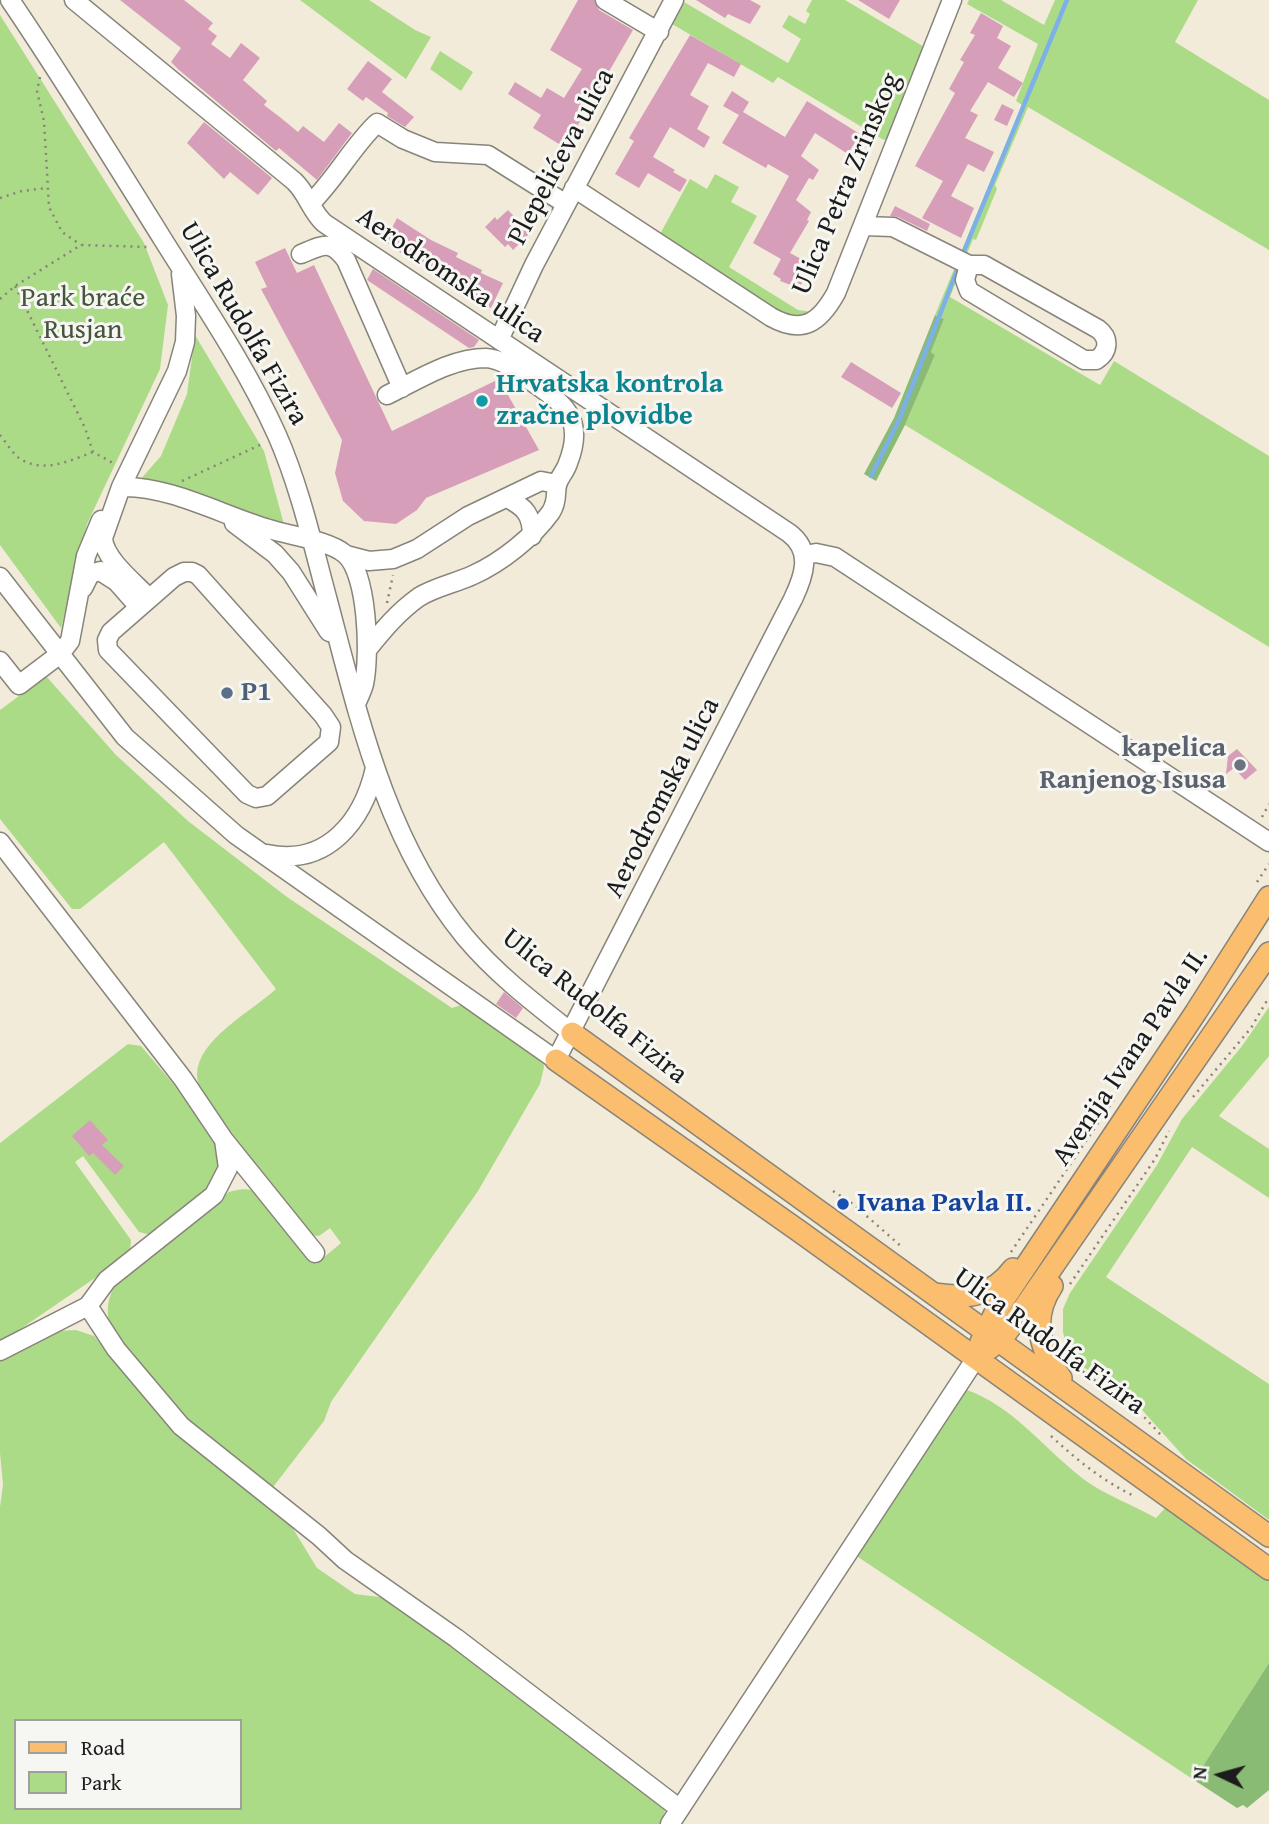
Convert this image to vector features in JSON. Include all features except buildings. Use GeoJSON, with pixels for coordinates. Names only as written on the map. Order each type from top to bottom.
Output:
{"type":"FeatureCollection","features":[{"type":"Feature","properties":{"kind":"main road","name":"Avenija Ivana Pavla II."},"geometry":{"type":"LineString","coordinates":[[976,1358],[992,1335],[1048,1232],[1196,1012],[1261,892]]}},
{"type":"Feature","properties":{"kind":"main road","name":"Avenija Ivana Pavla II."},"geometry":{"type":"LineString","coordinates":[[992,1335],[1022,1311],[1269,953]]}},
{"type":"Feature","properties":{"kind":"main road","name":"Ulica Rudolfa Fizira"},"geometry":{"type":"LineString","coordinates":[[572,1033],[1269,1536]]}},
{"type":"Feature","properties":{"kind":"main road","name":"Ulica Rudolfa Fizira"},"geometry":{"type":"LineString","coordinates":[[556,1060],[1269,1569]]}},
{"type":"Feature","properties":{"kind":"main road"},"geometry":{"type":"LineString","coordinates":[[932,1293],[967,1297],[989,1291],[1004,1280],[1032,1246],[1048,1232]]}},
{"type":"Feature","properties":{"kind":"main road"},"geometry":{"type":"LineString","coordinates":[[1073,1394],[1045,1354],[1039,1327],[1044,1301],[1065,1261],[1076,1232]]}},
{"type":"Feature","properties":{"kind":"street","name":"Ulica Rudolfa Fizira"},"geometry":{"type":"LineString","coordinates":[[10,0],[179,264],[246,374],[278,436],[311,541],[375,768],[405,843],[430,887],[464,936],[503,977],[572,1033]]}},
{"type":"Feature","properties":{"kind":"street","name":"Aerodromska ulica"},"geometry":{"type":"LineString","coordinates":[[74,0],[302,188],[319,219],[331,229],[789,533],[803,547],[803,575],[793,599],[556,1060]]}},
{"type":"Feature","properties":{"kind":"street"},"geometry":{"type":"LineString","coordinates":[[605,0],[659,32]]}},
{"type":"Feature","properties":{"kind":"street","name":"Plepelićeva ulica"},"geometry":{"type":"LineString","coordinates":[[499,340],[570,196],[674,0]]}},
{"type":"Feature","properties":{"kind":"street","name":"Ulica Petra Zrinskog"},"geometry":{"type":"LineString","coordinates":[[570,196],[771,317],[794,326],[809,323],[829,306],[952,0]]}},
{"type":"Feature","properties":{"kind":"street"},"geometry":{"type":"LineString","coordinates":[[311,203],[327,187],[377,123],[403,139],[435,152],[477,153],[498,159],[570,196]]}},
{"type":"Feature","properties":{"kind":"street"},"geometry":{"type":"LineString","coordinates":[[863,226],[893,227],[970,265],[984,265],[1105,334],[1107,341],[1103,354],[1096,360],[1084,360],[969,291],[965,280],[970,265]]}},
{"type":"Feature","properties":{"kind":"street"},"geometry":{"type":"LineString","coordinates":[[301,254],[323,245],[331,246],[338,249],[346,260],[395,391],[462,360],[487,358],[506,364],[554,397],[569,412],[575,430],[568,465],[557,484],[558,496],[553,509],[532,536],[476,574],[422,596],[395,616],[367,650]]}},
{"type":"Feature","properties":{"kind":"street"},"geometry":{"type":"LineString","coordinates":[[149,598],[108,555],[104,545],[106,527],[121,487],[177,371],[184,342],[186,316],[179,264]]}},
{"type":"Feature","properties":{"kind":"street"},"geometry":{"type":"LineString","coordinates":[[121,487],[138,487],[213,508],[267,529],[369,561],[393,559],[417,548],[468,516],[541,481],[557,484]]}},
{"type":"Feature","properties":{"kind":"street"},"geometry":{"type":"LineString","coordinates":[[0,662],[19,685],[60,654],[70,641],[81,592],[83,569],[92,539],[107,507],[121,487]]}},
{"type":"Feature","properties":{"kind":"street"},"geometry":{"type":"LineString","coordinates":[[507,498],[527,511],[532,522],[532,536]]}},
{"type":"Feature","properties":{"kind":"street"},"geometry":{"type":"LineString","coordinates":[[213,508],[275,554],[292,572],[342,653]]}},
{"type":"Feature","properties":{"kind":"street"},"geometry":{"type":"LineString","coordinates":[[805,555],[816,553],[835,557],[1269,842]]}},
{"type":"Feature","properties":{"kind":"street"},"geometry":{"type":"LineString","coordinates":[[346,555],[355,569],[361,589],[367,650],[364,683],[356,704]]}},
{"type":"Feature","properties":{"kind":"street"},"geometry":{"type":"LineString","coordinates":[[81,592],[90,574],[100,571],[149,598]]}},
{"type":"Feature","properties":{"kind":"street"},"geometry":{"type":"LineString","coordinates":[[184,572],[198,575],[323,715],[331,727],[329,742],[267,796],[247,794],[108,650],[107,640],[111,632],[149,598],[184,572]]}},
{"type":"Feature","properties":{"kind":"street","name":"Ulica Rudolfa Fizira"},"geometry":{"type":"LineString","coordinates":[[0,577],[125,737],[236,835],[556,1060]]}},
{"type":"Feature","properties":{"kind":"street"},"geometry":{"type":"LineString","coordinates":[[0,592],[11,606],[31,618]]}},
{"type":"Feature","properties":{"kind":"street"},"geometry":{"type":"LineString","coordinates":[[263,853],[294,857],[330,843],[356,817],[375,768]]}},
{"type":"Feature","properties":{"kind":"street"},"geometry":{"type":"LineString","coordinates":[[0,842],[183,1079],[225,1140],[315,1253]]}},
{"type":"Feature","properties":{"kind":"street"},"geometry":{"type":"LineString","coordinates":[[0,1352],[88,1306],[107,1280],[214,1195],[228,1168],[225,1140]]}},
{"type":"Feature","properties":{"kind":"street"},"geometry":{"type":"LineString","coordinates":[[88,1306],[116,1349],[180,1426],[319,1536],[345,1560],[456,1638],[675,1816],[718,1755],[976,1358]]}},
{"type":"Feature","properties":{"kind":"path"},"geometry":{"type":"LineString","coordinates":[[45,51],[37,91],[44,121],[49,207],[62,232],[81,245],[168,247]]}},
{"type":"Feature","properties":{"kind":"path"},"geometry":{"type":"LineString","coordinates":[[0,198],[22,191],[47,188]]}},
{"type":"Feature","properties":{"kind":"path"},"geometry":{"type":"LineString","coordinates":[[0,299],[15,286],[81,245]]}},
{"type":"Feature","properties":{"kind":"path"},"geometry":{"type":"LineString","coordinates":[[15,286],[85,428],[93,452],[122,468]]}},
{"type":"Feature","properties":{"kind":"path"},"geometry":{"type":"LineString","coordinates":[[0,435],[21,460],[38,465],[63,464],[93,452]]}},
{"type":"Feature","properties":{"kind":"path"},"geometry":{"type":"LineString","coordinates":[[171,496],[181,481],[278,436]]}},
{"type":"Feature","properties":{"kind":"path"},"geometry":{"type":"LineString","coordinates":[[384,613],[394,568]]}},
{"type":"Feature","properties":{"kind":"path"},"geometry":{"type":"LineString","coordinates":[[1261,892],[1269,864]]}},
{"type":"Feature","properties":{"kind":"path"},"geometry":{"type":"LineString","coordinates":[[1191,1100],[1251,1028],[1269,997]]}},
{"type":"Feature","properties":{"kind":"path"},"geometry":{"type":"LineString","coordinates":[[1005,1261],[1117,1094]]}},
{"type":"Feature","properties":{"kind":"path"},"geometry":{"type":"LineString","coordinates":[[1068,1288],[1155,1159],[1175,1123]]}},
{"type":"Feature","properties":{"kind":"path"},"geometry":{"type":"LineString","coordinates":[[833,1191],[853,1204],[910,1254]]}},
{"type":"Feature","properties":{"kind":"path"},"geometry":{"type":"LineString","coordinates":[[1073,1363],[1150,1422],[1161,1435]]}},
{"type":"Feature","properties":{"kind":"green space"},"geometry":{"type":"Polygon","coordinates":[[[300,0],[369,0],[415,30],[431,37],[406,79],[300,0]]]}},
{"type":"Feature","properties":{"kind":"green space"},"geometry":{"type":"Polygon","coordinates":[[[812,0],[845,0],[926,48],[890,141],[882,139],[778,77],[773,83],[672,24],[684,2],[788,63],[801,39],[782,27],[789,15],[805,24],[810,14],[806,11],[812,0]]]}},
{"type":"Feature","properties":{"kind":"green space"},"geometry":{"type":"Polygon","coordinates":[[[969,0],[1001,0],[1044,25],[1055,0],[1198,0],[1175,42],[1269,100],[1269,250],[1028,107],[995,185],[997,189],[950,297],[1100,385],[1114,361],[1269,456],[1269,647],[905,425],[935,355],[931,352],[944,319],[935,315],[1022,105],[1016,101],[1038,44],[967,4],[969,0]]]}},
{"type":"Feature","properties":{"kind":"green space","name":"Park braće Rusjan"},"geometry":{"type":"Polygon","coordinates":[[[0,15],[144,243],[168,305],[160,369],[87,524],[61,628],[0,545],[0,15]]]}},
{"type":"Feature","properties":{"kind":"green space"},"geometry":{"type":"Polygon","coordinates":[[[440,51],[473,72],[461,91],[430,69],[440,51]]]}},
{"type":"Feature","properties":{"kind":"green space"},"geometry":{"type":"Polygon","coordinates":[[[715,174],[739,187],[731,202],[757,216],[729,267],[798,310],[812,312],[798,317],[779,313],[659,236],[690,179],[707,189],[715,174]]]}},
{"type":"Feature","properties":{"kind":"green space"},"geometry":{"type":"Polygon","coordinates":[[[935,315],[944,319],[931,352],[935,355],[905,425],[876,481],[864,474],[894,418],[935,315]]]}},
{"type":"Feature","properties":{"kind":"green space"},"geometry":{"type":"Polygon","coordinates":[[[195,335],[264,451],[285,528],[139,481],[161,456],[187,394],[195,335]]]}},
{"type":"Feature","properties":{"kind":"green space"},"geometry":{"type":"Polygon","coordinates":[[[46,676],[116,755],[188,821],[287,897],[452,1008],[464,1004],[543,1059],[540,1084],[478,1191],[331,1402],[324,1421],[270,1491],[186,1421],[110,1328],[108,1309],[118,1281],[231,1191],[248,1189],[258,1194],[275,1211],[316,1264],[341,1243],[330,1228],[319,1236],[307,1235],[200,1090],[197,1074],[206,1049],[228,1027],[276,989],[164,842],[80,909],[72,909],[0,819],[0,710],[46,676]]]}},
{"type":"Feature","properties":{"kind":"green space"},"geometry":{"type":"Polygon","coordinates":[[[1269,1007],[1269,1056],[1219,1116],[1269,1149],[1269,1198],[1192,1147],[1106,1277],[1269,1384],[1269,1520],[1186,1459],[1143,1411],[1081,1365],[1066,1344],[1063,1309],[1070,1293],[1157,1165],[1182,1119],[1242,1046],[1269,1007]]]}},
{"type":"Feature","properties":{"kind":"green space"},"geometry":{"type":"Polygon","coordinates":[[[128,1044],[141,1046],[210,1127],[220,1150],[220,1171],[209,1190],[151,1235],[139,1232],[83,1156],[75,1162],[131,1240],[130,1254],[0,1343],[0,1143],[128,1044]]]}},
{"type":"Feature","properties":{"kind":"green space"},"geometry":{"type":"Polygon","coordinates":[[[76,1330],[94,1336],[152,1405],[187,1440],[292,1527],[317,1568],[355,1594],[387,1598],[659,1801],[665,1810],[662,1824],[0,1824],[0,1507],[3,1485],[0,1453],[0,1360],[56,1331],[76,1330]]]}},
{"type":"Feature","properties":{"kind":"green space"},"geometry":{"type":"Polygon","coordinates":[[[964,1389],[999,1406],[1089,1483],[1156,1518],[1167,1506],[1269,1580],[1269,1663],[1194,1780],[855,1555],[964,1389]]]}},
{"type":"Feature","properties":{"kind":"green space"},"geometry":{"type":"Polygon","coordinates":[[[1269,1663],[1269,1790],[1247,1808],[1243,1805],[1237,1808],[1194,1780],[1269,1663]]]}},
{"type":"Feature","properties":{"kind":"waterway"},"geometry":{"type":"LineString","coordinates":[[964,251],[1067,0]]}},
{"type":"Feature","properties":{"kind":"waterway"},"geometry":{"type":"LineString","coordinates":[[871,476],[899,420],[958,268]]}},
{"type":"Feature","properties":{"kind":"place","name":"Hrvatska kontrola zračne plovidbe"},"geometry":{"type":"Point","coordinates":[482,401]}},
{"type":"Feature","properties":{"kind":"place","name":"P1"},"geometry":{"type":"Point","coordinates":[227,693]}},
{"type":"Feature","properties":{"kind":"place","name":"kapelica Ranjenog Isusa"},"geometry":{"type":"Point","coordinates":[1240,765]}},
{"type":"Feature","properties":{"kind":"place","name":"Ivana Pavla II."},"geometry":{"type":"Point","coordinates":[843,1204]}}]}
